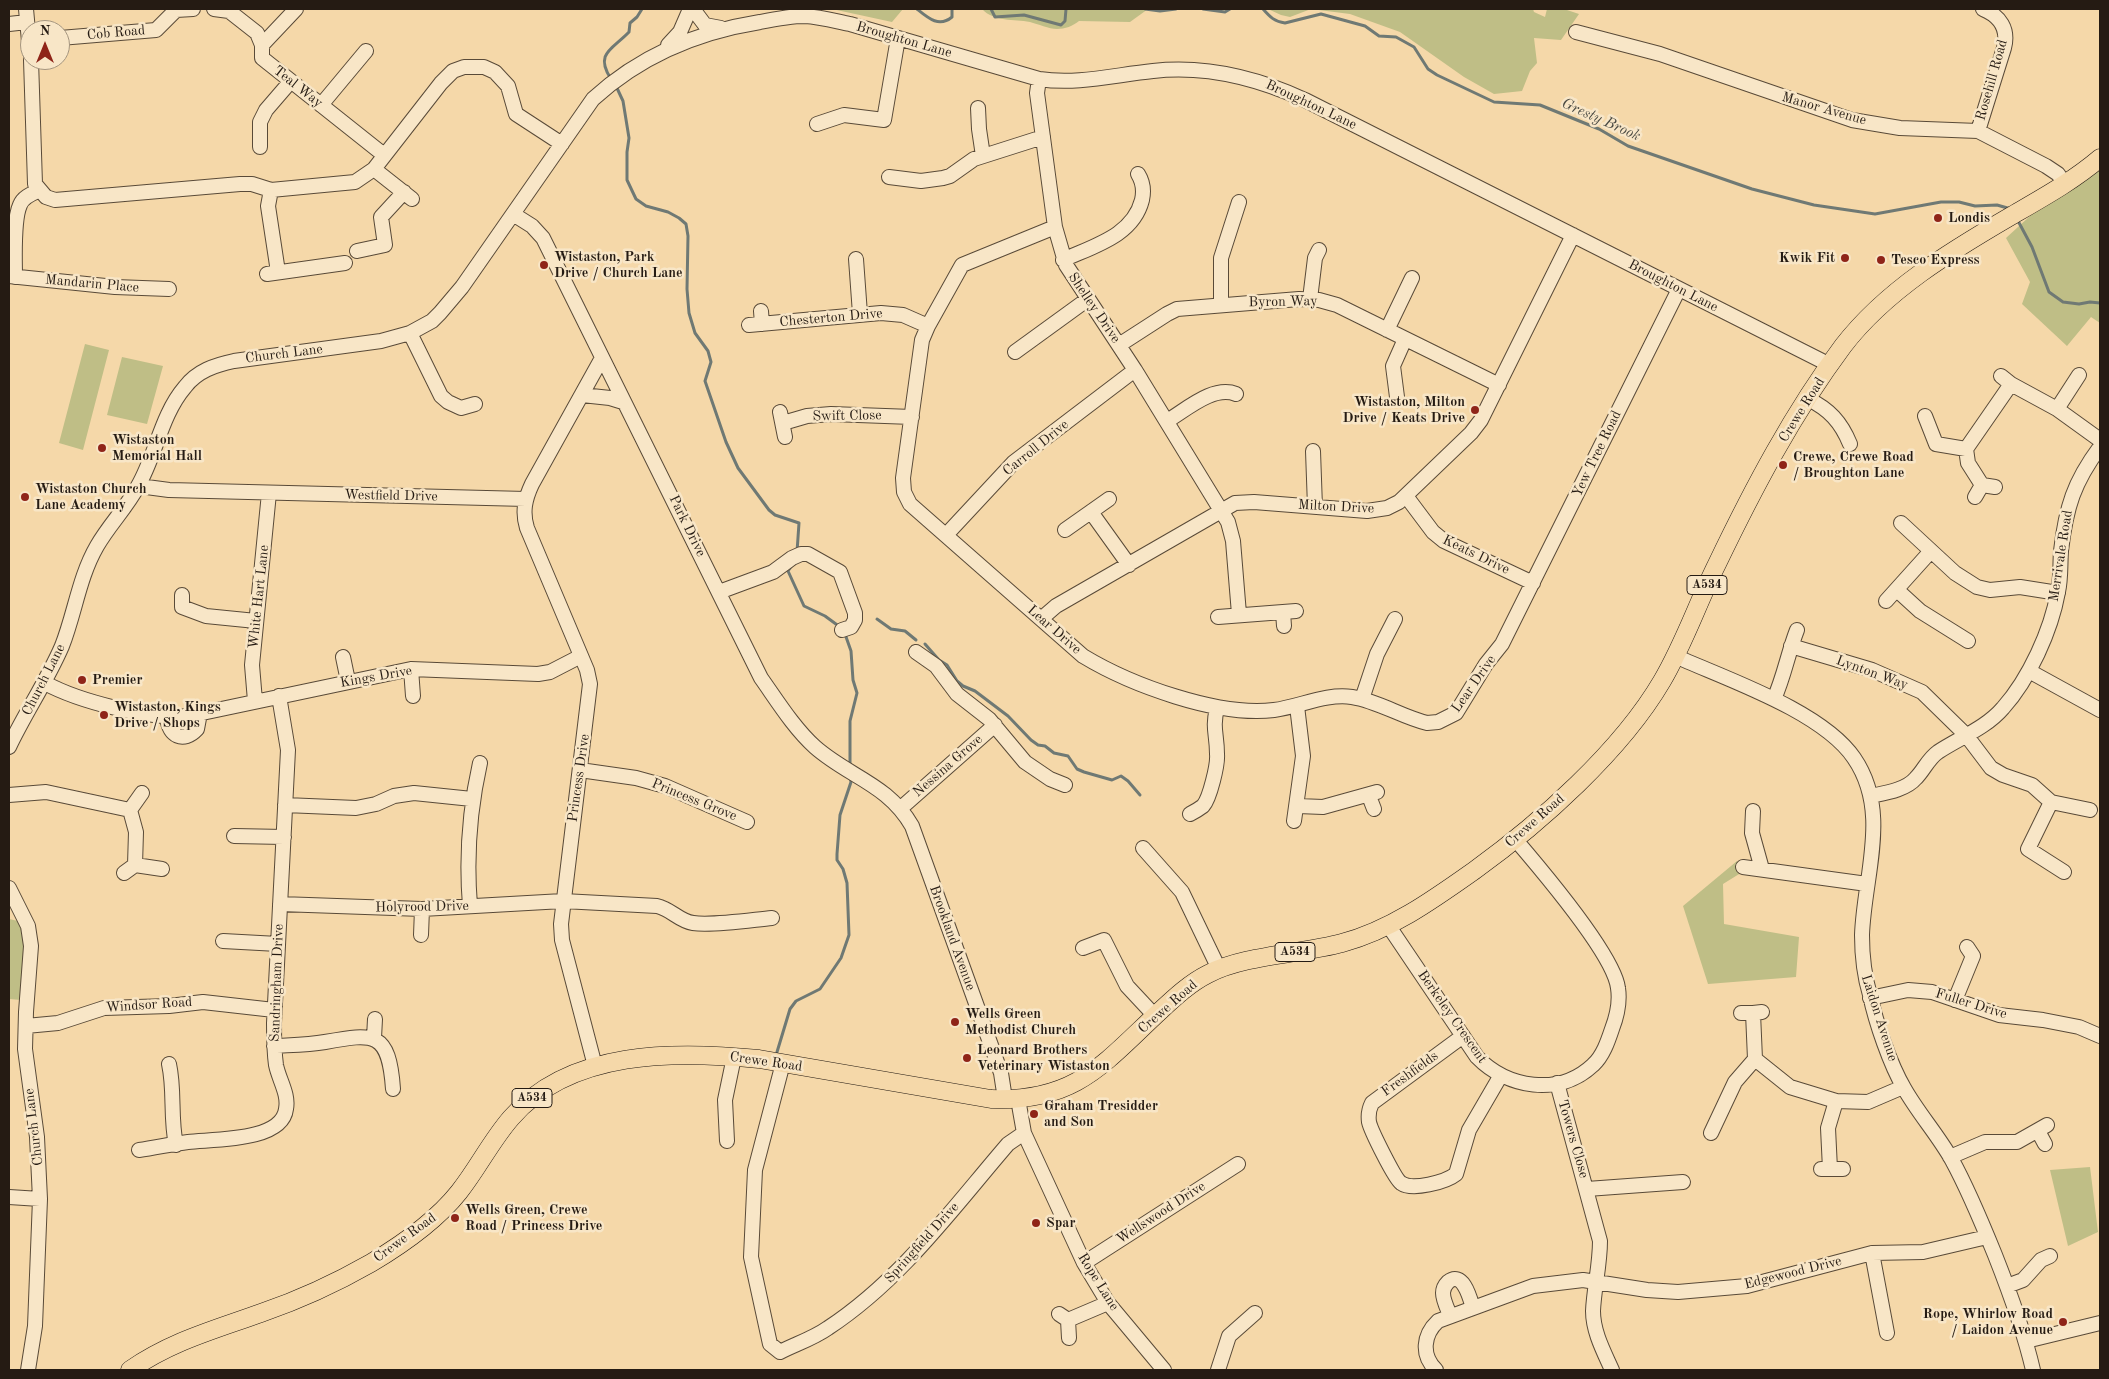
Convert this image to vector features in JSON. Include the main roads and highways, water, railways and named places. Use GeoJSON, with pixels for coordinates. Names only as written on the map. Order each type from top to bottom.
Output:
{"type":"FeatureCollection","features":[{"type":"Feature","properties":{"kind":"main road","name":"Crewe Road"},"geometry":{"type":"LineString","coordinates":[[130,1370],[172,1344],[317,1291],[386,1254],[428,1223],[447,1206],[459,1192],[501,1130],[525,1104],[552,1084],[596,1066],[612,1062],[656,1057],[734,1057],[783,1063],[952,1093],[1012,1099],[1052,1094],[1089,1076],[1190,985],[1219,970],[1241,963],[1343,943],[1388,925],[1455,883],[1515,839],[1608,752],[1650,699],[1675,656],[1717,563],[1754,490],[1808,399],[1857,330],[1887,301],[1936,262],[2065,184],[2100,158]]}},
{"type":"Feature","properties":{"kind":"waterway"},"geometry":{"type":"LineString","coordinates":[[611,79],[604,63],[605,57],[612,47],[629,32],[630,23],[642,9]]}},
{"type":"Feature","properties":{"kind":"waterway","name":"Gresty Brook"},"geometry":{"type":"LineString","coordinates":[[917,9],[938,22],[943,22],[952,17],[952,9]]}},
{"type":"Feature","properties":{"kind":"waterway","name":"Gresty Brook"},"geometry":{"type":"LineString","coordinates":[[991,9],[995,17],[1024,15],[1061,25],[1065,21],[1066,9]]}},
{"type":"Feature","properties":{"kind":"waterway","name":"Gresty Brook"},"geometry":{"type":"LineString","coordinates":[[1145,9],[1160,11],[1176,9]]}},
{"type":"Feature","properties":{"kind":"waterway","name":"Gresty Brook"},"geometry":{"type":"LineString","coordinates":[[1203,9],[1225,12],[1230,9]]}},
{"type":"Feature","properties":{"kind":"waterway","name":"Gresty Brook"},"geometry":{"type":"LineString","coordinates":[[1263,9],[1278,22],[1285,23],[1321,14],[1365,26],[1379,36],[1396,37],[1414,47],[1428,69],[1437,75],[1494,102],[1540,105],[1599,129],[1628,146],[1752,189],[1814,205],[1875,214],[1941,202],[1959,202],[1975,206],[1997,205],[2011,209]]}},
{"type":"Feature","properties":{"kind":"waterway"},"geometry":{"type":"LineString","coordinates":[[616,86],[623,101],[629,138],[627,180],[636,199],[646,206],[668,212],[686,224],[688,236],[687,289],[689,313],[695,333],[708,351],[711,362],[705,381],[726,442],[738,468],[769,510],[775,515],[799,523],[797,552]]}},
{"type":"Feature","properties":{"kind":"waterway"},"geometry":{"type":"LineString","coordinates":[[2017,219],[2032,247],[2049,292],[2063,302],[2079,304],[2100,303]]}},
{"type":"Feature","properties":{"kind":"waterway"},"geometry":{"type":"LineString","coordinates":[[793,564],[788,571],[804,606],[825,616],[840,627]]}},
{"type":"Feature","properties":{"kind":"waterway"},"geometry":{"type":"LineString","coordinates":[[877,619],[891,629],[905,631],[916,640]]}},
{"type":"Feature","properties":{"kind":"waterway"},"geometry":{"type":"LineString","coordinates":[[845,634],[851,651],[853,680],[857,693],[850,721],[850,767]]}},
{"type":"Feature","properties":{"kind":"waterway"},"geometry":{"type":"LineString","coordinates":[[925,644],[939,660],[947,665],[957,681],[975,691],[1008,716],[1038,745],[1045,746],[1054,753],[1068,756],[1077,769],[1084,772],[1112,780],[1121,776],[1140,795]]}},
{"type":"Feature","properties":{"kind":"waterway"},"geometry":{"type":"LineString","coordinates":[[777,1052],[790,1009],[796,1001],[820,989],[841,958],[849,935],[847,883],[843,869],[837,860],[837,854],[840,815],[851,782],[850,776]]}},
{"type":"Feature","properties":{"kind":"place","name":"Londis"},"geometry":{"type":"Point","coordinates":[1938,218]}},
{"type":"Feature","properties":{"kind":"place","name":"Kwik Fit"},"geometry":{"type":"Point","coordinates":[1845,258]}},
{"type":"Feature","properties":{"kind":"place","name":"Tesco Express"},"geometry":{"type":"Point","coordinates":[1881,260]}},
{"type":"Feature","properties":{"kind":"place","name":"Wistaston, Park Drive / Church Lane"},"geometry":{"type":"Point","coordinates":[544,265]}},
{"type":"Feature","properties":{"kind":"place","name":"Wistaston, Milton Drive / Keats Drive"},"geometry":{"type":"Point","coordinates":[1475,410]}},
{"type":"Feature","properties":{"kind":"place","name":"Wistaston Memorial Hall"},"geometry":{"type":"Point","coordinates":[102,448]}},
{"type":"Feature","properties":{"kind":"place","name":"Crewe, Crewe Road / Broughton Lane"},"geometry":{"type":"Point","coordinates":[1783,465]}},
{"type":"Feature","properties":{"kind":"place","name":"Wistaston Church Lane Academy"},"geometry":{"type":"Point","coordinates":[25,497]}},
{"type":"Feature","properties":{"kind":"place","name":"Premier"},"geometry":{"type":"Point","coordinates":[82,680]}},
{"type":"Feature","properties":{"kind":"place","name":"Wistaston, Kings Drive / Shops"},"geometry":{"type":"Point","coordinates":[104,715]}},
{"type":"Feature","properties":{"kind":"place","name":"Wells Green Methodist Church"},"geometry":{"type":"Point","coordinates":[955,1022]}},
{"type":"Feature","properties":{"kind":"place","name":"Leonard Brothers Veterinary Wistaston"},"geometry":{"type":"Point","coordinates":[967,1058]}},
{"type":"Feature","properties":{"kind":"place","name":"Graham Tresidder and Son"},"geometry":{"type":"Point","coordinates":[1034,1114]}},
{"type":"Feature","properties":{"kind":"place","name":"Wells Green, Crewe Road / Princess Drive"},"geometry":{"type":"Point","coordinates":[455,1218]}},
{"type":"Feature","properties":{"kind":"place","name":"Spar"},"geometry":{"type":"Point","coordinates":[1036,1223]}},
{"type":"Feature","properties":{"kind":"place","name":"Rope, Whirlow Road / Laidon Avenue"},"geometry":{"type":"Point","coordinates":[2063,1322]}}]}
